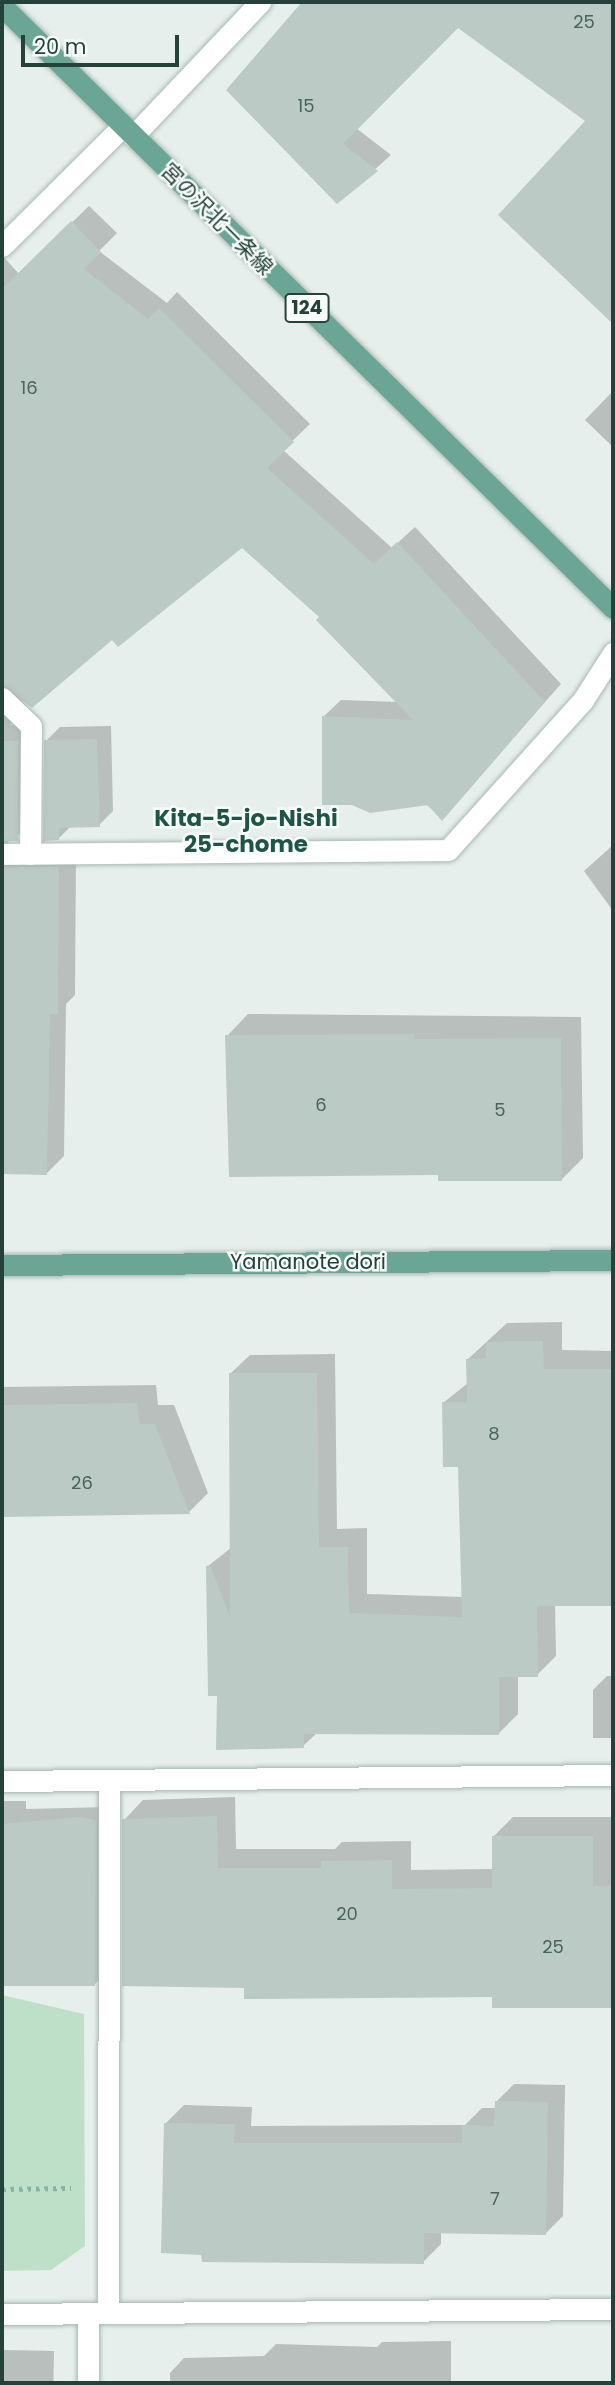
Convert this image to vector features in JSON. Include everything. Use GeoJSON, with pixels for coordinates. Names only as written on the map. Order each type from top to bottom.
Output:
{"type":"FeatureCollection","features":[{"type":"Feature","properties":{"kind":"main road","name":"宮の沢北一条線"},"geometry":{"type":"LineString","coordinates":[[2,6],[613,608]]}},
{"type":"Feature","properties":{"kind":"main road","name":"Yamanote dori"},"geometry":{"type":"LineString","coordinates":[[2,1265],[613,1260]]}},
{"type":"Feature","properties":{"kind":"street"},"geometry":{"type":"LineString","coordinates":[[2,246],[128,131],[260,2]]}},
{"type":"Feature","properties":{"kind":"street"},"geometry":{"type":"LineString","coordinates":[[2,854],[448,850],[583,700],[613,653]]}},
{"type":"Feature","properties":{"kind":"street"},"geometry":{"type":"LineString","coordinates":[[2,698],[31,726],[30,854]]}},
{"type":"Feature","properties":{"kind":"street"},"geometry":{"type":"LineString","coordinates":[[2,1781],[613,1774]]}},
{"type":"Feature","properties":{"kind":"street"},"geometry":{"type":"LineString","coordinates":[[88,2383],[98,2313],[109,1780]]}},
{"type":"Feature","properties":{"kind":"street"},"geometry":{"type":"LineString","coordinates":[[2,2314],[613,2309]]}},
{"type":"Feature","properties":{"kind":"path"},"geometry":{"type":"LineString","coordinates":[[2,2189],[82,2188]]}},
{"type":"Feature","properties":{"kind":"green space"},"geometry":{"type":"Polygon","coordinates":[[[2,1995],[84,2014],[85,2246],[51,2270],[2,2271],[2,1995]]]}},
{"type":"Feature","properties":{"kind":"building"},"geometry":{"type":"Polygon","coordinates":[[[302,2],[613,2],[613,324],[498,215],[585,121],[458,28],[343,144],[378,171],[337,204],[226,90],[302,2]]]}},
{"type":"Feature","properties":{"kind":"building"},"geometry":{"type":"Polygon","coordinates":[[[71,221],[101,252],[84,269],[148,319],[159,308],[294,442],[267,468],[374,564],[397,542],[545,702],[442,821],[428,805],[370,813],[352,805],[322,805],[322,716],[413,720],[316,620],[319,617],[242,548],[118,647],[112,640],[32,708],[2,685],[2,289],[71,221]]]}},
{"type":"Feature","properties":{"kind":"building"},"geometry":{"type":"Polygon","coordinates":[[[97,739],[100,827],[59,828],[59,840],[43,841],[44,740],[97,739]]]}},
{"type":"Feature","properties":{"kind":"building"},"geometry":{"type":"Polygon","coordinates":[[[2,741],[18,741],[18,841],[2,841],[2,741]]]}},
{"type":"Feature","properties":{"kind":"building"},"geometry":{"type":"Polygon","coordinates":[[[2,867],[59,867],[58,1014],[50,1014],[47,1175],[2,1174],[2,867]]]}},
{"type":"Feature","properties":{"kind":"building"},"geometry":{"type":"Polygon","coordinates":[[[414,1034],[414,1039],[561,1038],[562,1181],[438,1181],[438,1175],[229,1177],[225,1035],[414,1034]]]}},
{"type":"Feature","properties":{"kind":"building"},"geometry":{"type":"Polygon","coordinates":[[[543,1341],[544,1369],[613,1369],[613,1606],[537,1606],[538,1677],[499,1677],[499,1735],[304,1734],[304,1748],[216,1750],[217,1696],[208,1696],[206,1566],[210,1565],[230,1617],[229,1373],[317,1373],[319,1547],[348,1547],[349,1613],[462,1617],[458,1467],[443,1467],[442,1402],[467,1402],[466,1359],[486,1358],[486,1342],[543,1341]]]}},
{"type":"Feature","properties":{"kind":"building"},"geometry":{"type":"Polygon","coordinates":[[[137,1403],[140,1424],[155,1424],[190,1514],[2,1517],[2,1405],[137,1403]]]}},
{"type":"Feature","properties":{"kind":"building"},"geometry":{"type":"Polygon","coordinates":[[[217,1816],[218,1868],[321,1868],[321,1861],[392,1860],[392,1889],[492,1888],[492,1836],[593,1836],[593,1886],[613,1886],[613,2008],[492,2008],[492,1997],[244,1999],[244,1988],[122,1986],[122,1819],[217,1816]]]}},
{"type":"Feature","properties":{"kind":"building"},"geometry":{"type":"Polygon","coordinates":[[[78,1817],[96,1820],[95,1986],[2,1986],[2,1824],[78,1817]]]}},
{"type":"Feature","properties":{"kind":"building"},"geometry":{"type":"Polygon","coordinates":[[[495,2101],[548,2102],[546,2235],[424,2233],[424,2264],[202,2262],[201,2255],[161,2253],[164,2123],[235,2124],[234,2143],[462,2143],[462,2125],[494,2126],[495,2101]]]}},
{"type":"Feature","properties":{"kind":"district","name":"Kita-5-jo-Nishi 25-chome"},"geometry":{"type":"Point","coordinates":[246,831]}}]}
